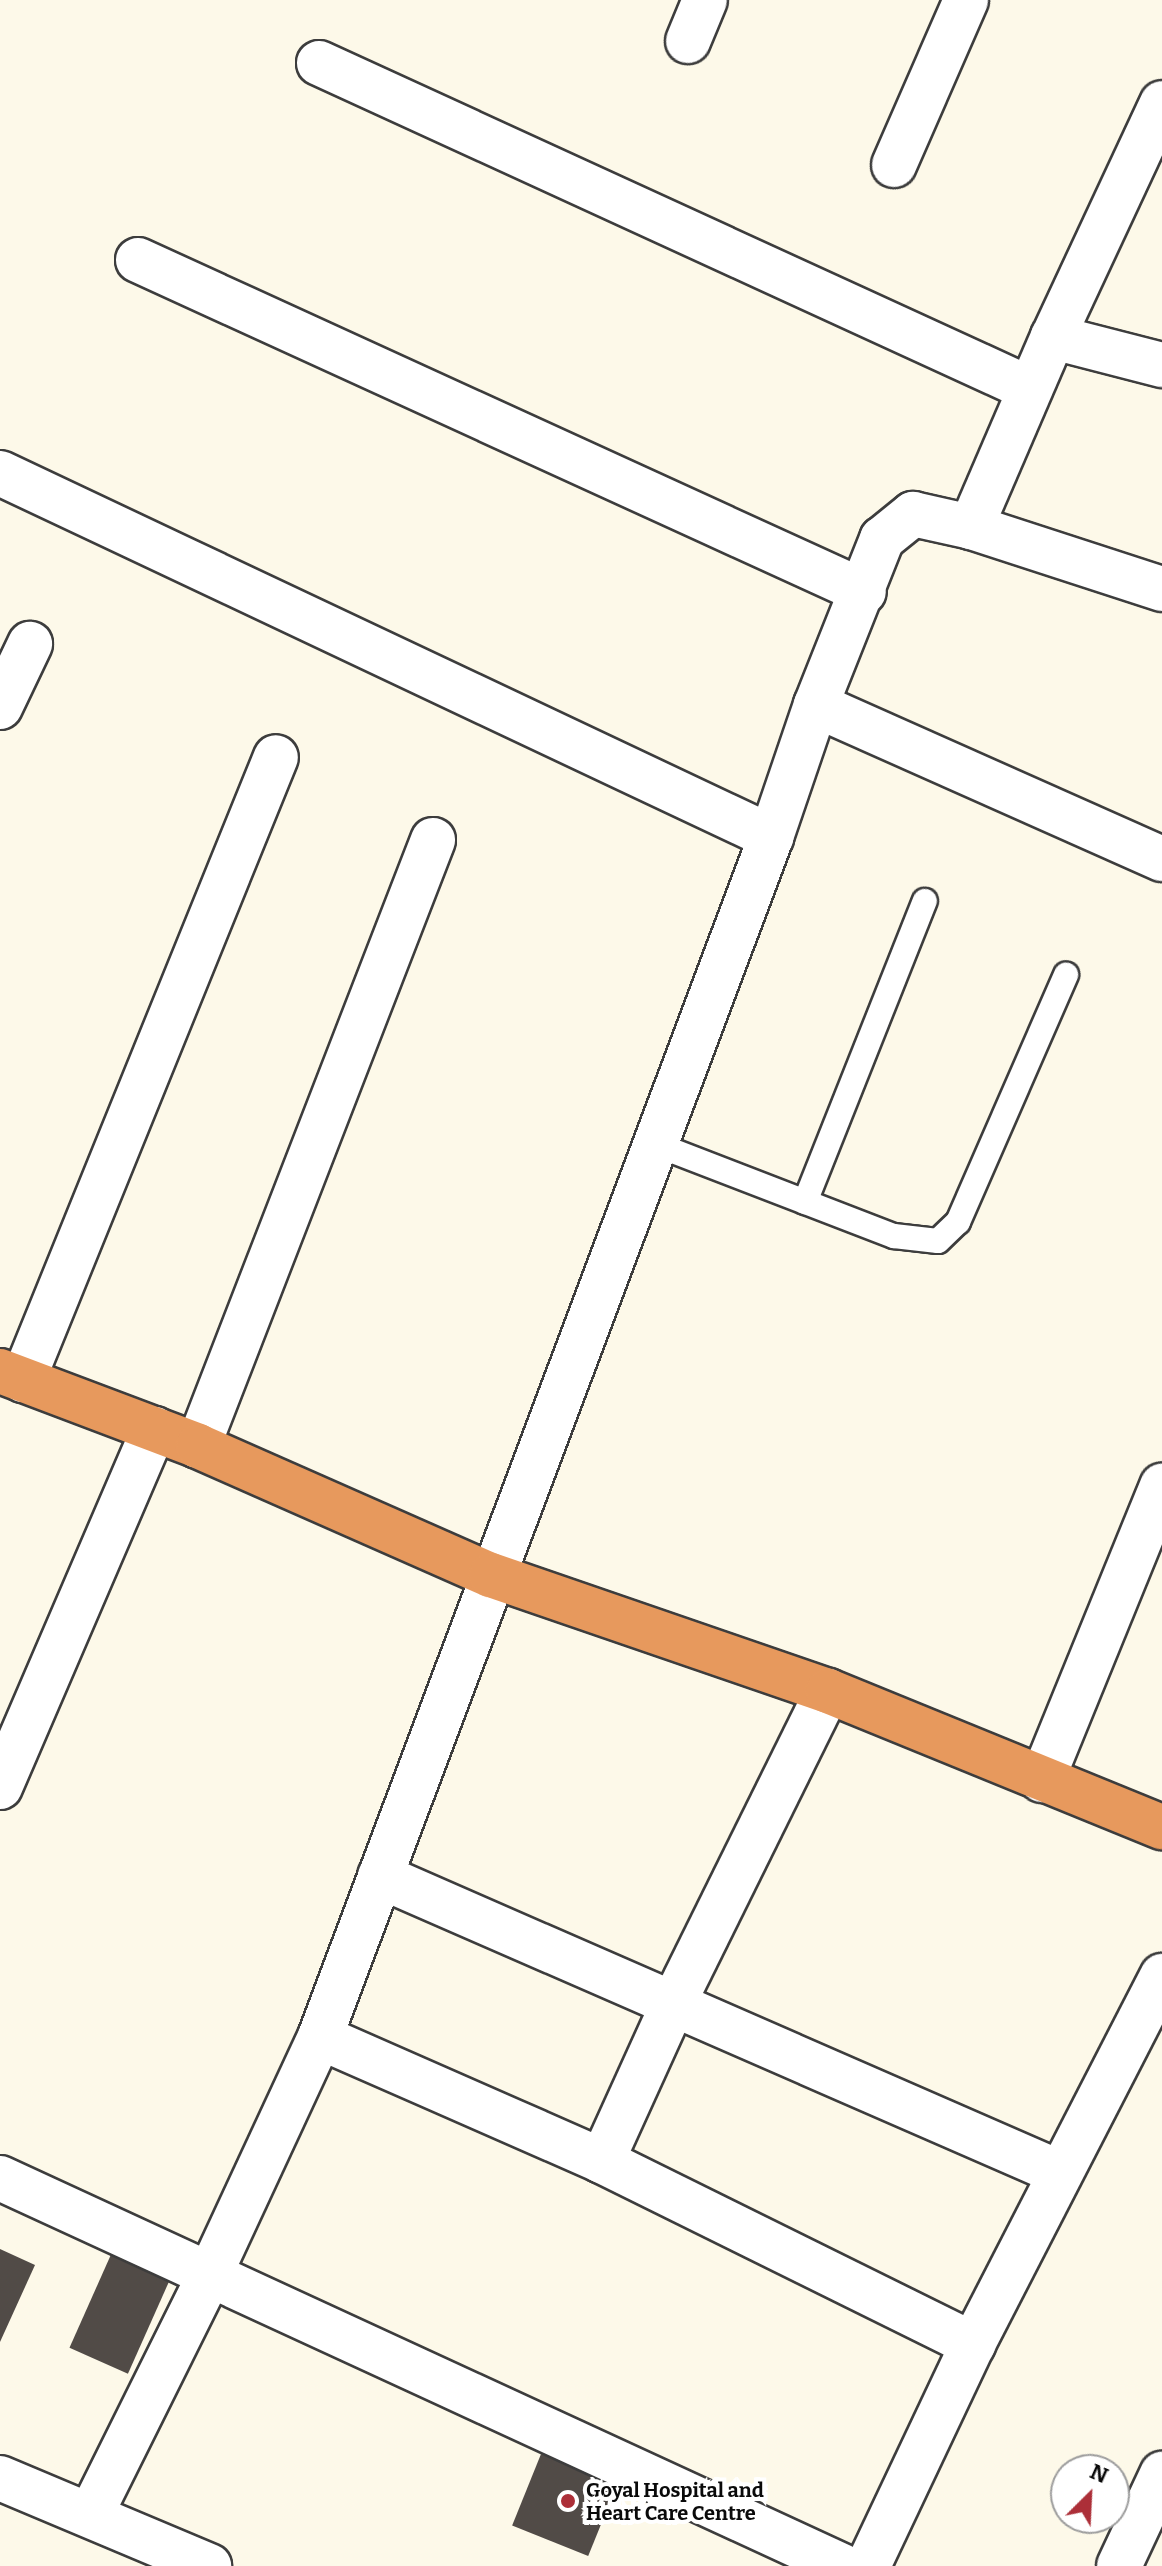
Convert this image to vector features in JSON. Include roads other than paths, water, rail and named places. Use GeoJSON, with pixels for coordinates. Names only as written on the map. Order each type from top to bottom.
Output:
{"type":"FeatureCollection","features":[{"type":"Feature","properties":{"kind":"highway"},"geometry":{"type":"LineString","coordinates":[[11,1376],[198,1446],[491,1575],[828,1691],[1162,1827]]}},
{"type":"Feature","properties":{"kind":"street"},"geometry":{"type":"LineString","coordinates":[[688,41],[705,0]]}},
{"type":"Feature","properties":{"kind":"street"},"geometry":{"type":"LineString","coordinates":[[894,165],[966,0]]}},
{"type":"Feature","properties":{"kind":"street"},"geometry":{"type":"LineString","coordinates":[[319,63],[1030,389]]}},
{"type":"Feature","properties":{"kind":"street"},"geometry":{"type":"LineString","coordinates":[[971,527],[1053,337],[1162,103]]}},
{"type":"Feature","properties":{"kind":"street"},"geometry":{"type":"LineString","coordinates":[[138,260],[864,592]]}},
{"type":"Feature","properties":{"kind":"street"},"geometry":{"type":"LineString","coordinates":[[1053,337],[1162,365]]}},
{"type":"Feature","properties":{"kind":"street"},"geometry":{"type":"LineString","coordinates":[[0,473],[771,837]]}},
{"type":"Feature","properties":{"kind":"street"},"geometry":{"type":"LineString","coordinates":[[91,2514],[210,2274],[320,2037],[491,1575],[771,837],[816,705],[864,592],[882,539],[913,514],[971,527],[1162,589]]}},
{"type":"Feature","properties":{"kind":"street"},"geometry":{"type":"LineString","coordinates":[[0,707],[30,644]]}},
{"type":"Feature","properties":{"kind":"street"},"geometry":{"type":"LineString","coordinates":[[816,705],[1162,859]]}},
{"type":"Feature","properties":{"kind":"street"},"geometry":{"type":"LineString","coordinates":[[11,1376],[276,757]]}},
{"type":"Feature","properties":{"kind":"street"},"geometry":{"type":"LineString","coordinates":[[198,1446],[433,840]]}},
{"type":"Feature","properties":{"kind":"street"},"geometry":{"type":"LineString","coordinates":[[0,1787],[154,1429]]}},
{"type":"Feature","properties":{"kind":"street"},"geometry":{"type":"LineString","coordinates":[[1042,1780],[1162,1486]]}},
{"type":"Feature","properties":{"kind":"street"},"geometry":{"type":"LineString","coordinates":[[602,2161],[674,2002],[828,1691]]}},
{"type":"Feature","properties":{"kind":"street"},"geometry":{"type":"LineString","coordinates":[[380,1876],[1060,2173]]}},
{"type":"Feature","properties":{"kind":"street"},"geometry":{"type":"LineString","coordinates":[[868,2566],[973,2344],[1162,1976]]}},
{"type":"Feature","properties":{"kind":"street"},"geometry":{"type":"LineString","coordinates":[[320,2037],[602,2161],[973,2344]]}},
{"type":"Feature","properties":{"kind":"street"},"geometry":{"type":"LineString","coordinates":[[0,2178],[842,2566]]}},
{"type":"Feature","properties":{"kind":"street"},"geometry":{"type":"LineString","coordinates":[[1119,2566],[1162,2474]]}},
{"type":"Feature","properties":{"kind":"street"},"geometry":{"type":"LineString","coordinates":[[0,2478],[209,2566]]}},
{"type":"Feature","properties":{"kind":"lane"},"geometry":{"type":"LineString","coordinates":[[805,1202],[925,901]]}},
{"type":"Feature","properties":{"kind":"lane"},"geometry":{"type":"LineString","coordinates":[[655,1144],[894,1236],[938,1241],[958,1222],[1066,975]]}},
{"type":"Feature","properties":{"kind":"place","name":"Goyal Hospital and Heart Care Centre"},"geometry":{"type":"Point","coordinates":[568,2501]}}]}
